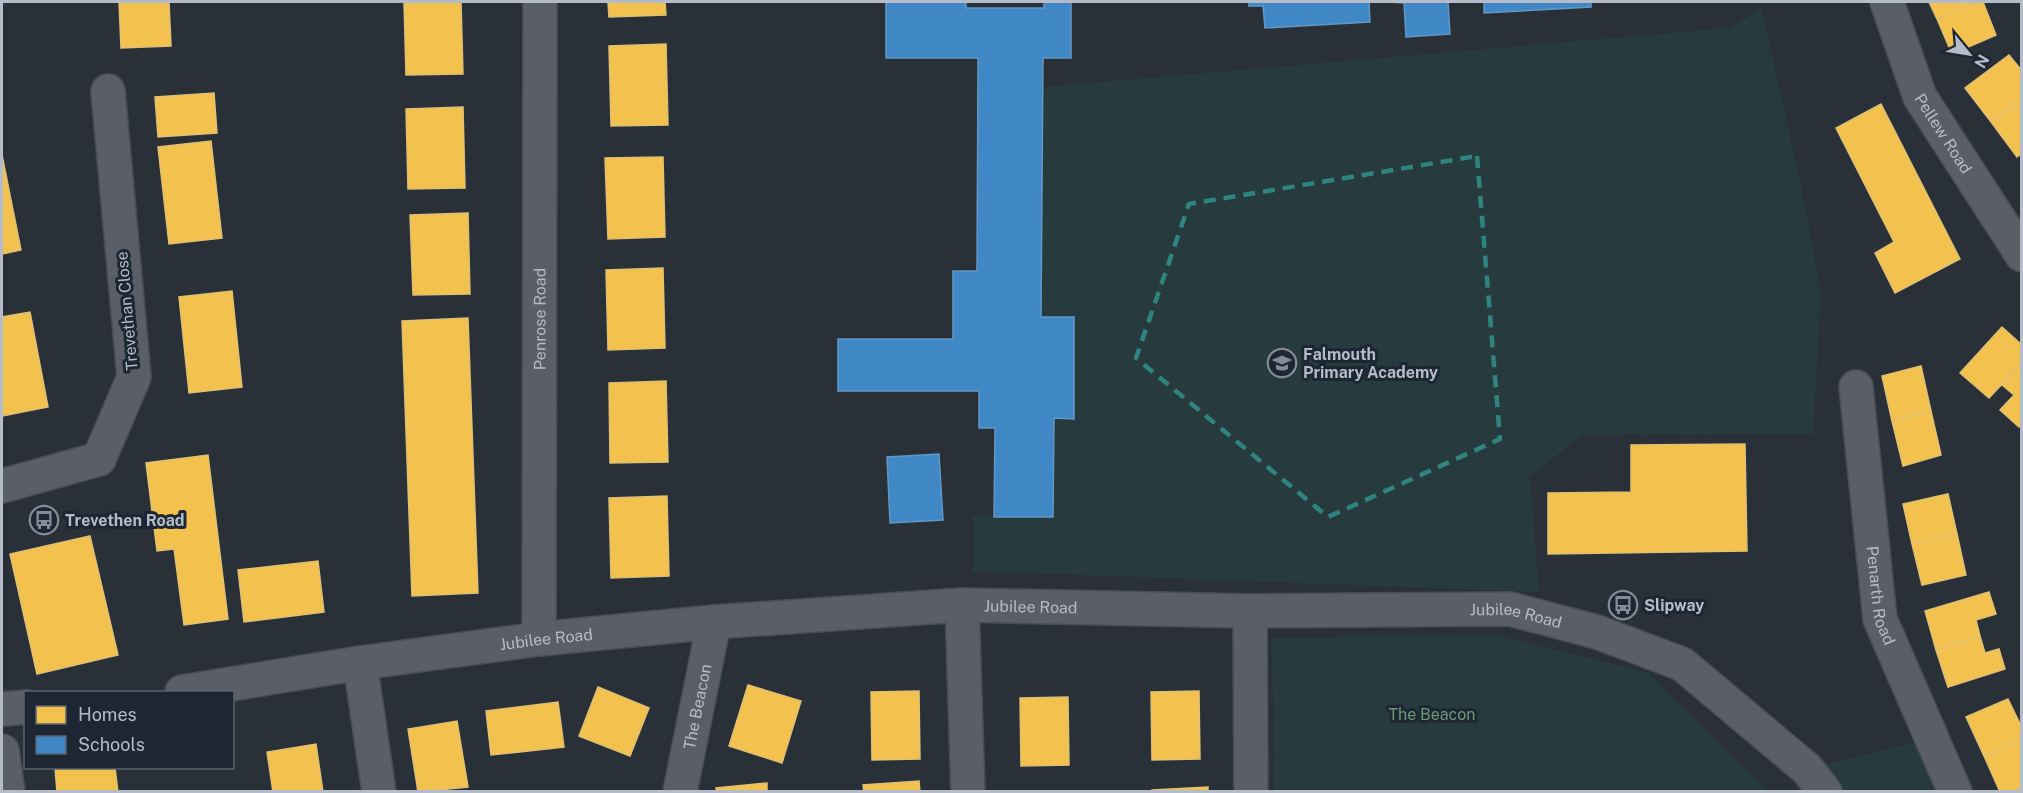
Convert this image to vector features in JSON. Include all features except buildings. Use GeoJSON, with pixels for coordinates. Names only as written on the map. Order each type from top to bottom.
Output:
{"type":"FeatureCollection","features":[{"type":"Feature","properties":{"kind":"street","name":"Penrose Road"},"geometry":{"type":"LineString","coordinates":[[538,639],[540,2]]}},
{"type":"Feature","properties":{"kind":"street","name":"Pellew Road"},"geometry":{"type":"LineString","coordinates":[[1887,2],[1920,97],[2022,255]]}},
{"type":"Feature","properties":{"kind":"street","name":"Trevethan Close"},"geometry":{"type":"LineString","coordinates":[[2,486],[99,459],[134,377],[108,91]]}},
{"type":"Feature","properties":{"kind":"street","name":"Penarth Road"},"geometry":{"type":"LineString","coordinates":[[1856,387],[1880,619],[1955,792]]}},
{"type":"Feature","properties":{"kind":"street","name":"Jubilee Road"},"geometry":{"type":"LineString","coordinates":[[194,691],[360,663],[538,639],[714,622],[962,605],[1250,610],[1510,609],[1597,632],[1682,664],[1807,769],[1825,792]]}},
{"type":"Feature","properties":{"kind":"street"},"geometry":{"type":"LineString","coordinates":[[962,605],[968,792]]}},
{"type":"Feature","properties":{"kind":"street"},"geometry":{"type":"LineString","coordinates":[[1250,610],[1251,792]]}},
{"type":"Feature","properties":{"kind":"street","name":"The Beacon"},"geometry":{"type":"LineString","coordinates":[[680,792],[714,622]]}},
{"type":"Feature","properties":{"kind":"street"},"geometry":{"type":"LineString","coordinates":[[360,663],[379,792]]}},
{"type":"Feature","properties":{"kind":"street"},"geometry":{"type":"LineString","coordinates":[[2,709],[24,707]]}},
{"type":"Feature","properties":{"kind":"street"},"geometry":{"type":"LineString","coordinates":[[2,751],[8,792]]}},
{"type":"Feature","properties":{"kind":"highlighted area"},"geometry":{"type":"Polygon","coordinates":[[[1477,156],[1500,439],[1328,517],[1136,358],[1189,204],[1477,156]]]}},
{"type":"Feature","properties":{"kind":"green space","name":"Falmouth Primary Academy"},"geometry":{"type":"Polygon","coordinates":[[[1762,9],[1800,180],[1821,292],[1813,434],[1583,435],[1530,476],[1539,592],[973,571],[973,515],[1053,517],[1054,418],[1074,418],[1074,317],[1041,317],[1042,87],[1729,28],[1762,9]]]}},
{"type":"Feature","properties":{"kind":"green space","name":"The Beacon"},"geometry":{"type":"Polygon","coordinates":[[[1500,635],[1648,673],[1769,791],[1274,791],[1272,638],[1500,635]]]}},
{"type":"Feature","properties":{"kind":"green space"},"geometry":{"type":"Polygon","coordinates":[[[1933,738],[1955,791],[1825,791],[1807,769],[1933,738]]]}},
{"type":"Feature","properties":{"kind":"place","name":"Falmouth Primary Academy"},"geometry":{"type":"Point","coordinates":[1282,363]}},
{"type":"Feature","properties":{"kind":"place","name":"Trevethen Road"},"geometry":{"type":"Point","coordinates":[44,520]}},
{"type":"Feature","properties":{"kind":"place","name":"Slipway"},"geometry":{"type":"Point","coordinates":[1623,605]}}]}
